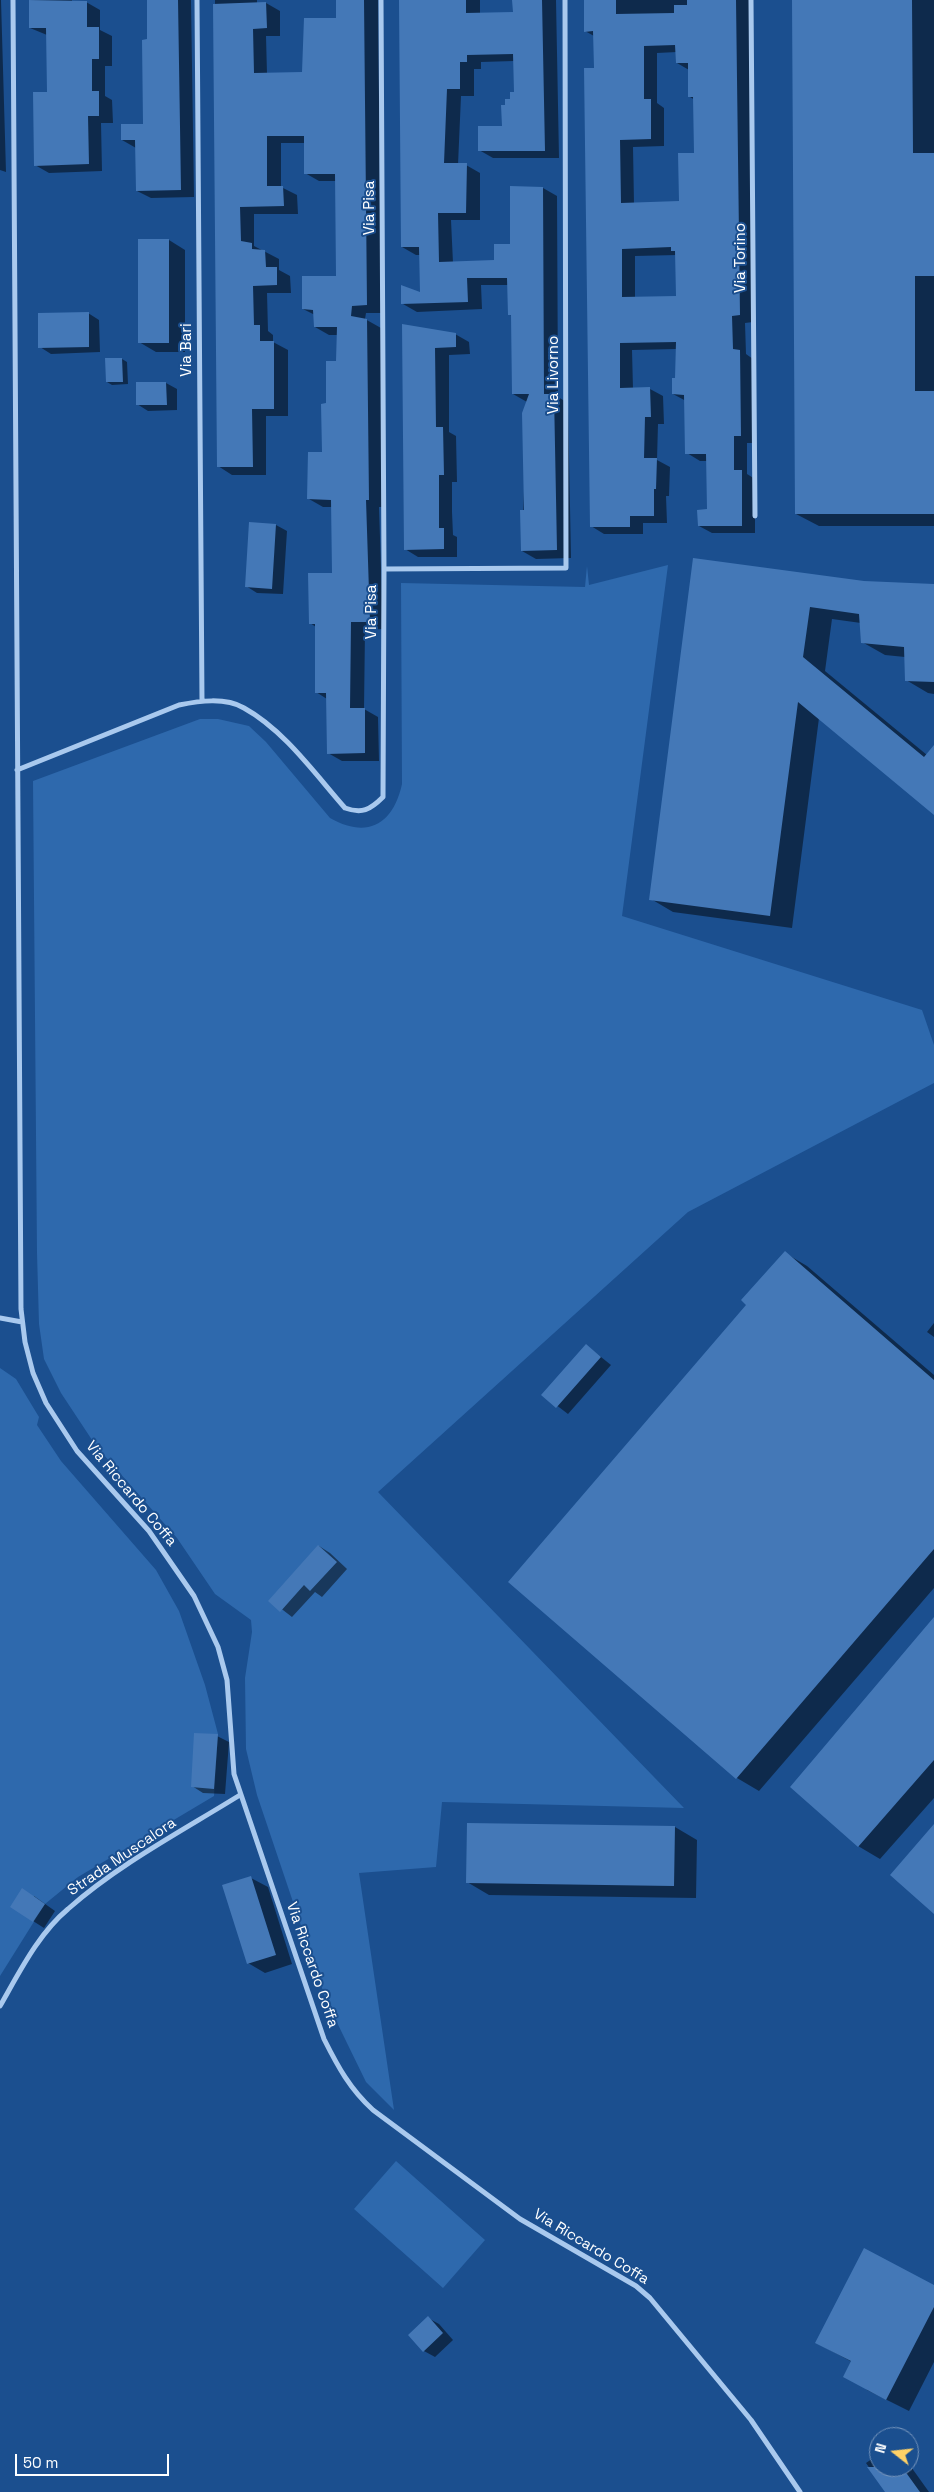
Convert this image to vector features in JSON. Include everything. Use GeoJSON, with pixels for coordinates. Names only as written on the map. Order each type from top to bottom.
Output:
{"type":"FeatureCollection","features":[{"type":"Feature","properties":{"kind":"street","name":"Via Riccardo Coffa"},"geometry":{"type":"LineString","coordinates":[[13,0],[22,1322],[33,1373],[46,1403],[77,1451],[150,1531],[194,1596],[218,1647],[227,1680],[234,1774],[240,1795],[324,2039],[342,2075],[355,2094],[372,2110],[520,2219],[636,2286],[650,2298],[751,2420],[800,2492]]}},
{"type":"Feature","properties":{"kind":"street","name":"Via Bari"},"geometry":{"type":"LineString","coordinates":[[197,0],[202,700]]}},
{"type":"Feature","properties":{"kind":"street","name":"Via Pisa"},"geometry":{"type":"LineString","coordinates":[[17,770],[179,704],[202,700],[243,707],[285,741],[345,808],[357,812],[371,809],[383,797],[382,0]]}},
{"type":"Feature","properties":{"kind":"street","name":"Via Livorno"},"geometry":{"type":"LineString","coordinates":[[384,569],[566,568],[565,0]]}},
{"type":"Feature","properties":{"kind":"street","name":"Via Torino"},"geometry":{"type":"LineString","coordinates":[[751,0],[755,516]]}},
{"type":"Feature","properties":{"kind":"street"},"geometry":{"type":"LineString","coordinates":[[0,1318],[22,1322]]}},
{"type":"Feature","properties":{"kind":"street","name":"Strada Muscalora"},"geometry":{"type":"LineString","coordinates":[[0,2006],[23,1967],[66,1909],[117,1872],[240,1795]]}},
{"type":"Feature","properties":{"kind":"shaded area"},"geometry":{"type":"Polygon","coordinates":[[[668,565],[622,916],[922,1010],[934,1045],[934,1083],[688,1212],[378,1492],[684,1808],[442,1802],[436,1867],[359,1873],[394,2110],[366,2082],[326,2000],[257,1795],[246,1749],[245,1678],[252,1632],[251,1620],[215,1594],[177,1538],[96,1446],[61,1393],[44,1359],[39,1324],[37,1253],[33,781],[200,719],[218,719],[249,726],[266,742],[330,818],[356,827],[367,827],[376,824],[392,810],[402,784],[401,583],[585,587],[587,566],[589,585],[668,565]]]}},
{"type":"Feature","properties":{"kind":"shaded area"},"geometry":{"type":"Polygon","coordinates":[[[0,1368],[16,1379],[39,1417],[37,1425],[61,1461],[156,1570],[179,1611],[205,1685],[218,1734],[214,1796],[78,1877],[45,1904],[0,1976],[0,1368]]]}},
{"type":"Feature","properties":{"kind":"shaded area"},"geometry":{"type":"Polygon","coordinates":[[[396,2161],[485,2240],[443,2288],[354,2209],[396,2161]]]}},
{"type":"Feature","properties":{"kind":"building"},"geometry":{"type":"Polygon","coordinates":[[[29,0],[87,1],[87,27],[99,27],[99,59],[92,59],[92,91],[99,91],[99,116],[88,116],[89,164],[34,166],[33,92],[47,92],[46,28],[29,28],[29,0]]]}},
{"type":"Feature","properties":{"kind":"building"},"geometry":{"type":"Polygon","coordinates":[[[147,0],[178,0],[181,190],[136,191],[135,140],[121,140],[121,124],[143,124],[142,40],[147,39],[147,0]]]}},
{"type":"Feature","properties":{"kind":"building"},"geometry":{"type":"Polygon","coordinates":[[[336,0],[364,0],[367,305],[352,306],[351,316],[367,319],[369,500],[366,500],[370,622],[351,622],[350,708],[365,708],[365,753],[327,754],[326,693],[315,693],[315,624],[309,624],[308,573],[332,573],[331,500],[307,499],[308,452],[322,452],[321,404],[326,403],[326,361],[336,361],[337,327],[314,327],[313,310],[302,309],[302,276],[336,276],[335,174],[304,174],[304,136],[267,136],[267,186],[283,186],[284,206],[240,207],[241,241],[252,243],[252,249],[265,250],[266,267],[277,267],[277,285],[253,286],[254,325],[260,325],[260,341],[274,341],[274,409],[252,409],[253,467],[217,467],[213,4],[266,2],[267,28],[253,29],[254,73],[302,72],[304,18],[336,18],[336,0]]]}},
{"type":"Feature","properties":{"kind":"building"},"geometry":{"type":"Polygon","coordinates":[[[399,0],[466,0],[466,13],[513,12],[512,0],[542,0],[545,151],[478,151],[478,126],[502,126],[501,105],[505,105],[505,99],[510,99],[510,92],[514,92],[513,54],[467,55],[467,62],[460,62],[460,89],[447,89],[444,163],[467,163],[466,213],[438,213],[439,262],[494,260],[494,244],[510,244],[510,186],[543,187],[544,394],[554,394],[557,550],[521,551],[520,510],[524,510],[522,413],[529,394],[512,394],[511,315],[508,315],[507,278],[467,278],[468,302],[401,304],[401,285],[420,292],[419,247],[401,247],[399,0]]]}},
{"type":"Feature","properties":{"kind":"building"},"geometry":{"type":"Polygon","coordinates":[[[584,0],[616,0],[616,14],[674,13],[674,5],[687,5],[687,0],[736,0],[740,315],[732,316],[733,349],[740,350],[741,436],[734,436],[734,470],[742,470],[742,526],[698,526],[697,510],[707,509],[706,454],[685,454],[684,395],[672,394],[672,378],[675,378],[676,342],[620,343],[620,388],[650,387],[651,417],[645,417],[644,458],[657,458],[654,516],[630,516],[630,527],[590,527],[584,68],[594,68],[593,31],[584,32],[584,0]],[[675,45],[644,46],[644,99],[651,99],[651,139],[620,140],[621,203],[679,201],[678,153],[694,153],[693,97],[688,97],[688,63],[676,63],[675,45]],[[671,247],[622,249],[622,297],[676,296],[675,251],[671,251],[671,247]]]}},
{"type":"Feature","properties":{"kind":"building"},"geometry":{"type":"Polygon","coordinates":[[[792,0],[912,0],[913,153],[934,153],[934,276],[915,276],[915,391],[934,391],[934,514],[795,514],[792,0]]]}},
{"type":"Feature","properties":{"kind":"building"},"geometry":{"type":"Polygon","coordinates":[[[138,239],[169,239],[169,343],[138,343],[138,239]]]}},
{"type":"Feature","properties":{"kind":"building"},"geometry":{"type":"Polygon","coordinates":[[[89,312],[89,347],[38,348],[38,313],[89,312]]]}},
{"type":"Feature","properties":{"kind":"building"},"geometry":{"type":"Polygon","coordinates":[[[402,324],[456,333],[456,347],[435,348],[436,427],[443,427],[444,475],[439,475],[439,528],[444,528],[444,549],[404,550],[402,324]]]}},
{"type":"Feature","properties":{"kind":"building"},"geometry":{"type":"Polygon","coordinates":[[[105,358],[122,358],[123,382],[106,382],[105,358]]]}},
{"type":"Feature","properties":{"kind":"building"},"geometry":{"type":"Polygon","coordinates":[[[136,382],[166,382],[167,405],[136,405],[136,382]]]}},
{"type":"Feature","properties":{"kind":"building"},"geometry":{"type":"Polygon","coordinates":[[[249,522],[276,524],[272,589],[245,587],[249,522]]]}},
{"type":"Feature","properties":{"kind":"building"},"geometry":{"type":"Polygon","coordinates":[[[693,558],[864,581],[934,584],[934,682],[905,681],[904,647],[861,643],[859,614],[810,607],[803,657],[924,757],[934,745],[934,815],[798,702],[770,916],[649,900],[693,558]]]}},
{"type":"Feature","properties":{"kind":"building"},"geometry":{"type":"Polygon","coordinates":[[[785,1251],[934,1380],[934,1549],[736,1779],[508,1582],[746,1305],[741,1300],[785,1251]]]}},
{"type":"Feature","properties":{"kind":"building"},"geometry":{"type":"Polygon","coordinates":[[[586,1344],[601,1357],[556,1408],[541,1395],[586,1344]]]}},
{"type":"Feature","properties":{"kind":"building"},"geometry":{"type":"Polygon","coordinates":[[[318,1545],[337,1562],[310,1591],[304,1585],[280,1612],[268,1601],[318,1545]]]}},
{"type":"Feature","properties":{"kind":"building"},"geometry":{"type":"Polygon","coordinates":[[[934,1617],[934,1760],[858,1847],[790,1787],[934,1617]]]}},
{"type":"Feature","properties":{"kind":"building"},"geometry":{"type":"Polygon","coordinates":[[[194,1733],[218,1734],[214,1789],[191,1787],[194,1733]]]}},
{"type":"Feature","properties":{"kind":"building"},"geometry":{"type":"Polygon","coordinates":[[[467,1823],[675,1826],[674,1886],[466,1883],[467,1823]]]}},
{"type":"Feature","properties":{"kind":"building"},"geometry":{"type":"Polygon","coordinates":[[[934,1824],[934,1914],[890,1875],[934,1824]]]}},
{"type":"Feature","properties":{"kind":"building"},"geometry":{"type":"Polygon","coordinates":[[[251,1876],[276,1955],[247,1964],[222,1885],[251,1876]]]}},
{"type":"Feature","properties":{"kind":"building"},"geometry":{"type":"Polygon","coordinates":[[[22,1888],[45,1904],[33,1922],[10,1907],[22,1888]]]}},
{"type":"Feature","properties":{"kind":"building"},"geometry":{"type":"Polygon","coordinates":[[[864,2248],[934,2285],[934,2307],[886,2400],[843,2377],[851,2361],[815,2343],[864,2248]]]}},
{"type":"Feature","properties":{"kind":"building"},"geometry":{"type":"Polygon","coordinates":[[[428,2316],[443,2333],[423,2352],[408,2335],[428,2316]]]}},
{"type":"Feature","properties":{"kind":"building"},"geometry":{"type":"Polygon","coordinates":[[[874,2477],[909,2477],[920,2492],[885,2492],[874,2477]]]}}]}
